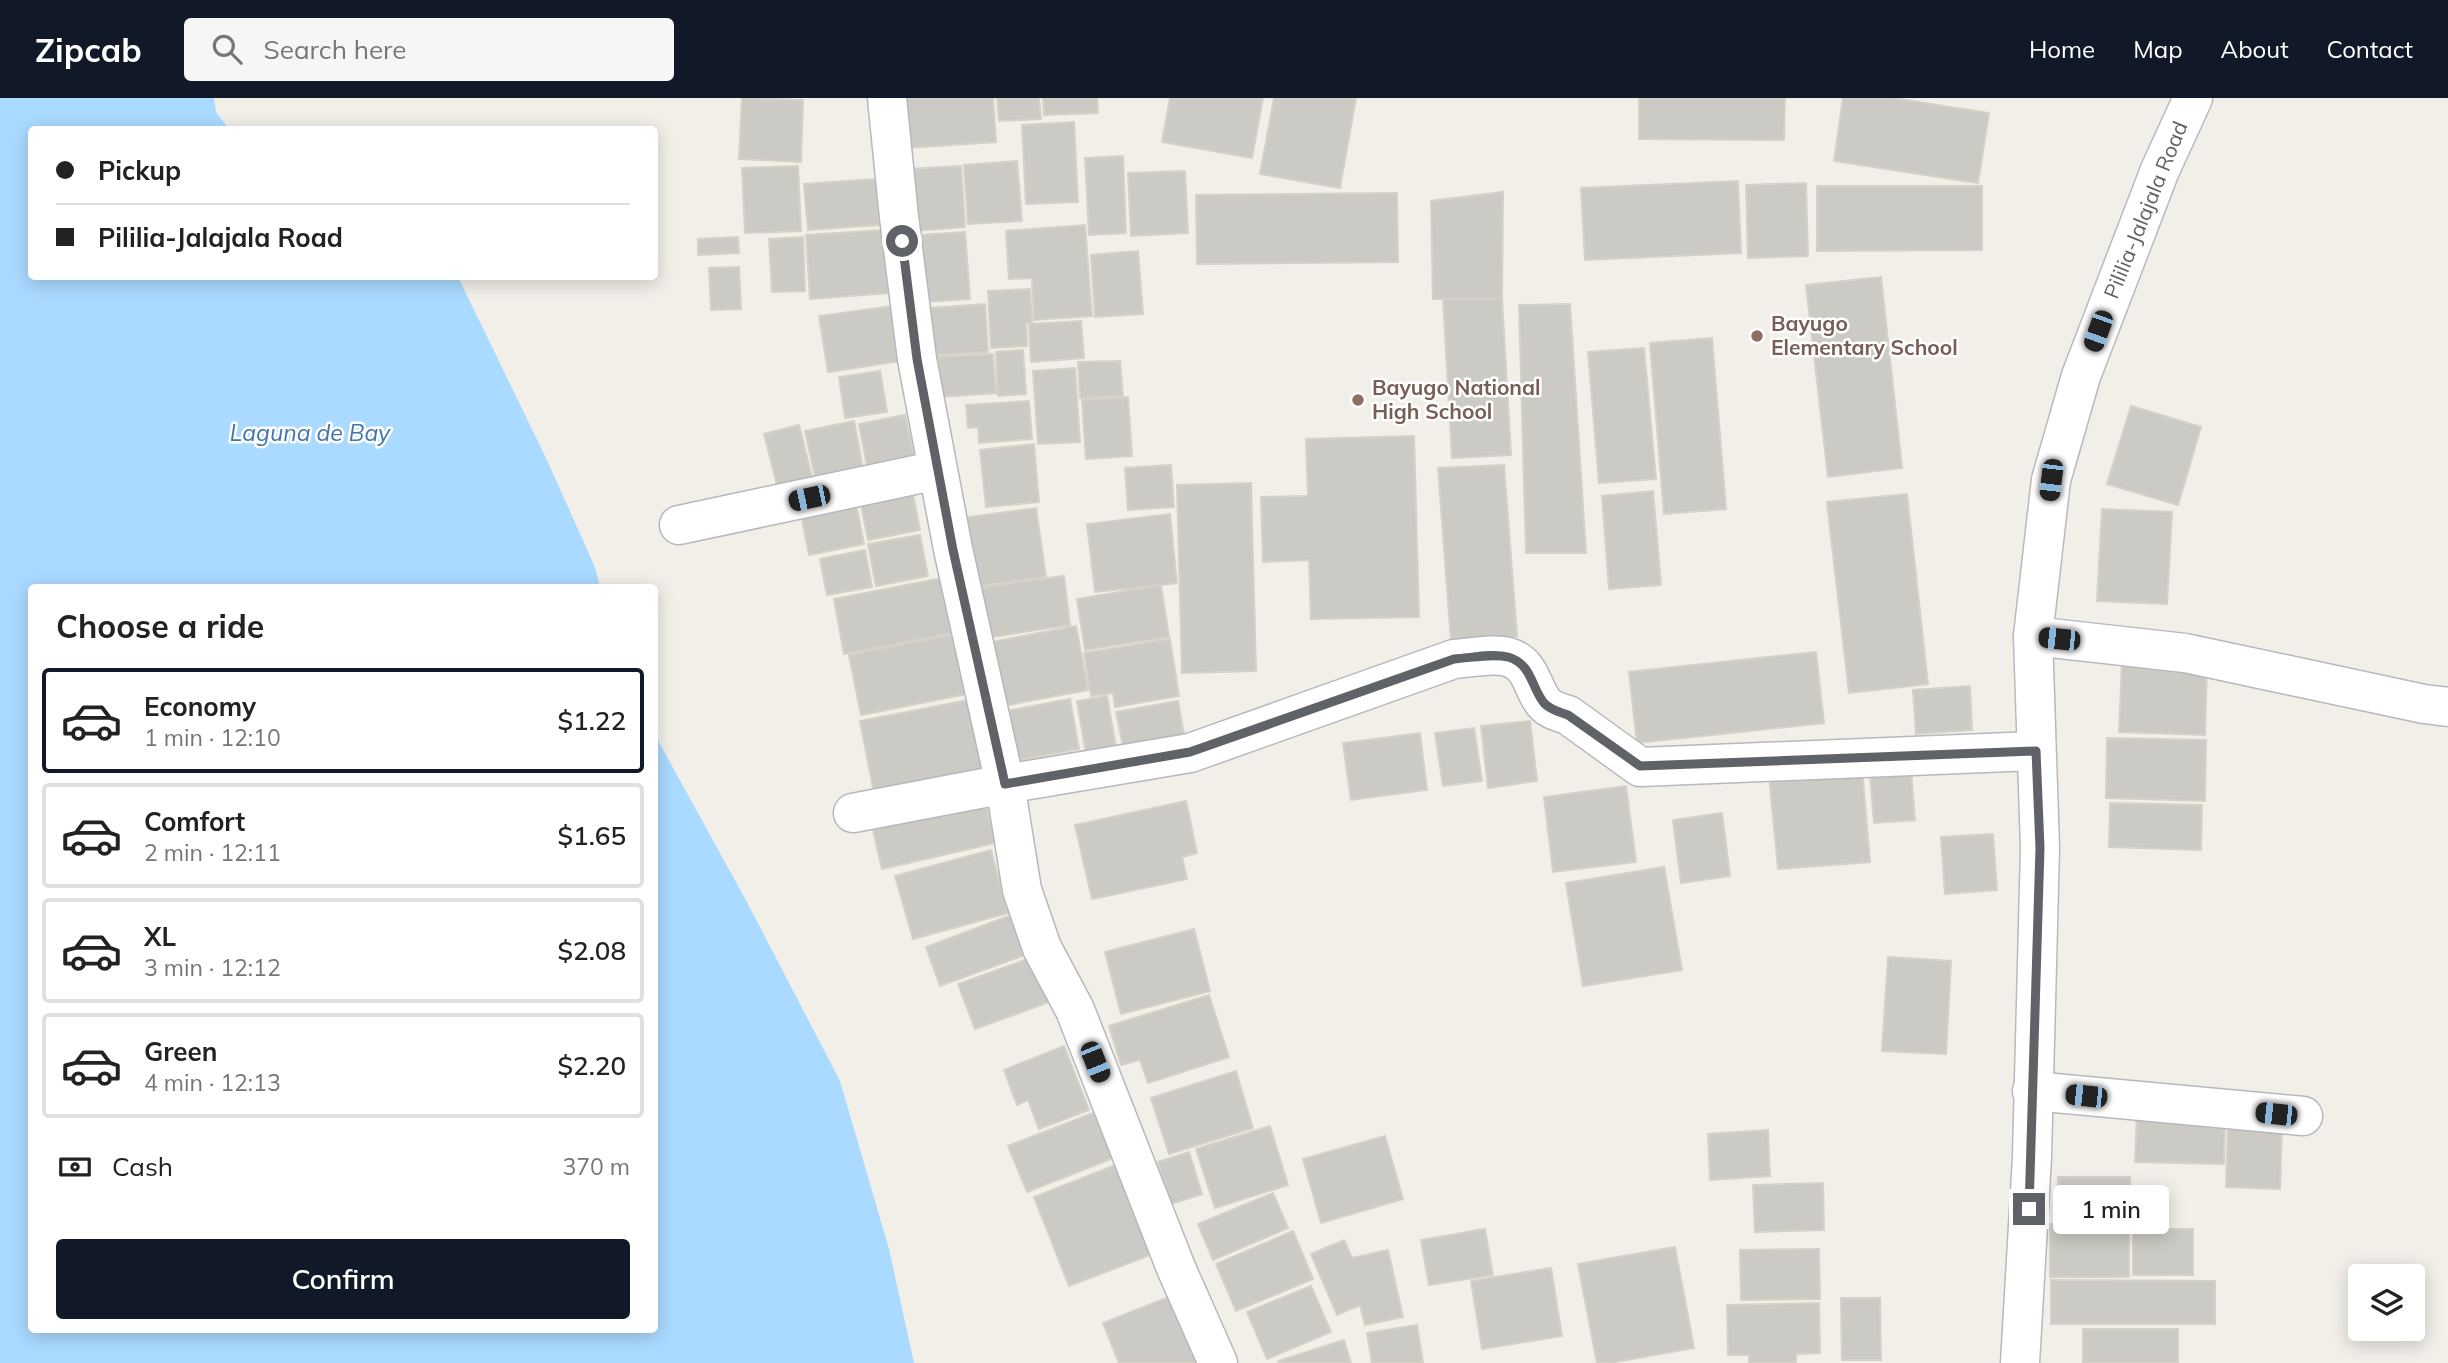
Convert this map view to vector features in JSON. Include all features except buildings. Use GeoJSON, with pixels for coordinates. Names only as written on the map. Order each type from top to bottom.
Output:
{"type":"FeatureCollection","features":[{"type":"Feature","properties":{"kind":"street"},"geometry":{"type":"LineString","coordinates":[[887,98],[917,359],[1005,784],[1022,890],[1042,948],[1075,1010],[1176,1268],[1218,1363]]}},
{"type":"Feature","properties":{"kind":"street","name":"Pililia-Jalajala Road"},"geometry":{"type":"LineString","coordinates":[[2020,1363],[2032,1157],[2040,848],[2033,636],[2051,480],[2081,376],[2160,170],[2193,98]]}},
{"type":"Feature","properties":{"kind":"street"},"geometry":{"type":"LineString","coordinates":[[680,525],[938,470]]}},
{"type":"Feature","properties":{"kind":"street"},"geometry":{"type":"LineString","coordinates":[[2033,636],[2185,653],[2448,707]]}},
{"type":"Feature","properties":{"kind":"street"},"geometry":{"type":"LineString","coordinates":[[853,813],[1190,752],[1454,659],[1486,656],[1507,657],[1522,663],[1544,702],[1554,710],[1568,715],[1640,766],[2036,751]]}},
{"type":"Feature","properties":{"kind":"street"},"geometry":{"type":"LineString","coordinates":[[2032,1091],[2303,1116]]}},
{"type":"Feature","properties":{"kind":"water","name":"Laguna de Bay"},"geometry":{"type":"Polygon","coordinates":[[[0,98],[214,98],[216,112],[227,126],[28,126],[28,280],[459,280],[546,458],[595,567],[599,584],[28,584],[28,1333],[658,1333],[658,740],[748,904],[840,1081],[889,1249],[914,1363],[0,1363],[0,98]]]}},
{"type":"Feature","properties":{"kind":"place","name":"Bayugo Elementary School"},"geometry":{"type":"Point","coordinates":[1757,336]}},
{"type":"Feature","properties":{"kind":"place","name":"Bayugo National High School"},"geometry":{"type":"Point","coordinates":[1358,400]}},
{"type":"Feature","properties":{"kind":"route"},"geometry":{"type":"LineString","coordinates":[[902,241],[917,359],[953,550],[1005,784],[1190,752],[1454,659],[1486,656],[1507,657],[1522,663],[1544,702],[1554,710],[1568,715],[1640,766],[2036,751],[2040,848],[2029,1209]]}}]}
